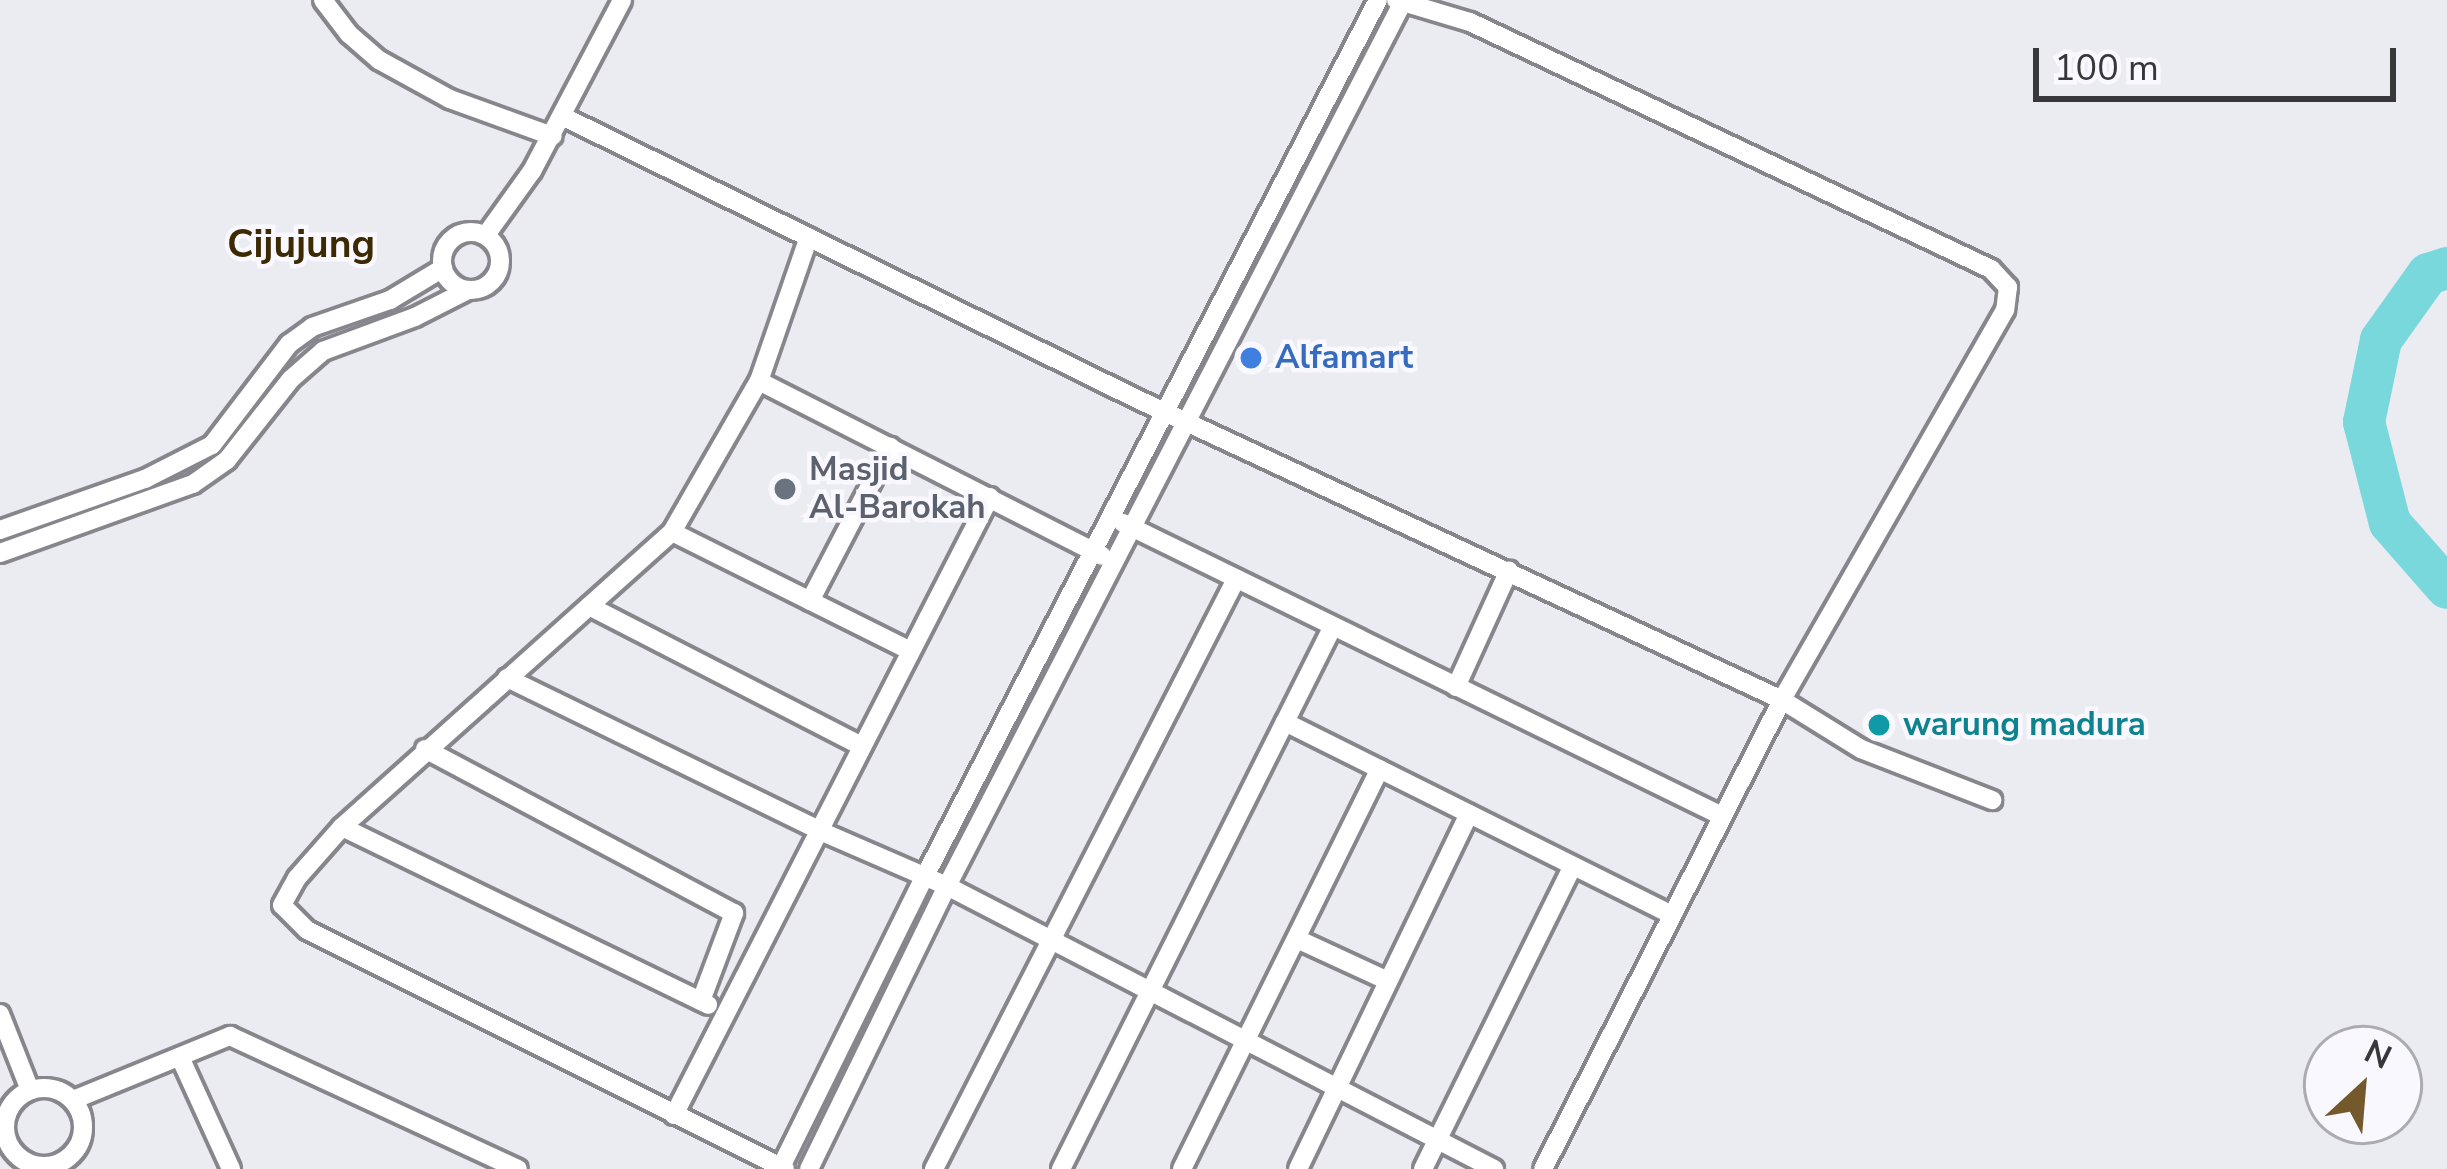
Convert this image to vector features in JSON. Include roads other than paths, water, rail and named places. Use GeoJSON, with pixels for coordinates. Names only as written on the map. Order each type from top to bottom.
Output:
{"type":"FeatureCollection","features":[{"type":"Feature","properties":{"kind":"street"},"geometry":{"type":"LineString","coordinates":[[322,0],[349,34],[379,60],[450,99],[552,136]]}},
{"type":"Feature","properties":{"kind":"street"},"geometry":{"type":"LineString","coordinates":[[486,236],[552,136],[622,0]]}},
{"type":"Feature","properties":{"kind":"street"},"geometry":{"type":"LineString","coordinates":[[809,237],[759,381],[672,532],[342,827],[282,905],[307,930],[782,1168],[1162,411],[1378,0]]}},
{"type":"Feature","properties":{"kind":"street"},"geometry":{"type":"LineString","coordinates":[[1439,0],[1470,22]]}},
{"type":"Feature","properties":{"kind":"street"},"geometry":{"type":"LineString","coordinates":[[809,1169],[947,886],[1401,1],[1470,22],[1991,269],[2008,287],[2006,310],[1782,700],[1544,1169]]}},
{"type":"Feature","properties":{"kind":"street"},"geometry":{"type":"LineString","coordinates":[[562,116],[1162,411],[1782,700],[1861,749],[1992,800]]}},
{"type":"Feature","properties":{"kind":"street"},"geometry":{"type":"LineString","coordinates":[[0,553],[206,477],[248,438],[304,364],[323,351],[415,317],[468,290],[482,289],[499,270],[501,257],[486,236],[459,233],[442,254],[443,268],[448,278],[468,290]]}},
{"type":"Feature","properties":{"kind":"street"},"geometry":{"type":"LineString","coordinates":[[0,530],[145,478],[212,445],[289,344],[312,327],[390,300],[443,268]]}},
{"type":"Feature","properties":{"kind":"street"},"geometry":{"type":"LineString","coordinates":[[759,381],[1114,562]]}},
{"type":"Feature","properties":{"kind":"street"},"geometry":{"type":"LineString","coordinates":[[810,601],[890,447]]}},
{"type":"Feature","properties":{"kind":"street"},"geometry":{"type":"LineString","coordinates":[[674,1115],[990,497]]}},
{"type":"Feature","properties":{"kind":"street"},"geometry":{"type":"LineString","coordinates":[[1109,516],[1722,817]]}},
{"type":"Feature","properties":{"kind":"street"},"geometry":{"type":"LineString","coordinates":[[672,532],[909,650]]}},
{"type":"Feature","properties":{"kind":"street"},"geometry":{"type":"LineString","coordinates":[[1456,687],[1509,570]]}},
{"type":"Feature","properties":{"kind":"street"},"geometry":{"type":"LineString","coordinates":[[934,1169],[1236,580]]}},
{"type":"Feature","properties":{"kind":"street"},"geometry":{"type":"LineString","coordinates":[[589,606],[861,746]]}},
{"type":"Feature","properties":{"kind":"street"},"geometry":{"type":"LineString","coordinates":[[1068,1167],[1333,626]]}},
{"type":"Feature","properties":{"kind":"street"},"geometry":{"type":"LineString","coordinates":[[507,678],[818,830],[947,886],[1494,1169]]}},
{"type":"Feature","properties":{"kind":"street"},"geometry":{"type":"LineString","coordinates":[[1285,722],[1672,915]]}},
{"type":"Feature","properties":{"kind":"street"},"geometry":{"type":"LineString","coordinates":[[425,749],[734,914],[701,1001]]}},
{"type":"Feature","properties":{"kind":"street"},"geometry":{"type":"LineString","coordinates":[[1182,1169],[1380,769]]}},
{"type":"Feature","properties":{"kind":"street"},"geometry":{"type":"LineString","coordinates":[[1298,1169],[1469,814]]}},
{"type":"Feature","properties":{"kind":"street"},"geometry":{"type":"LineString","coordinates":[[342,827],[723,1013]]}},
{"type":"Feature","properties":{"kind":"street"},"geometry":{"type":"LineString","coordinates":[[1423,1169],[1574,866]]}},
{"type":"Feature","properties":{"kind":"street"},"geometry":{"type":"LineString","coordinates":[[1297,939],[1388,981]]}},
{"type":"Feature","properties":{"kind":"street"},"geometry":{"type":"LineString","coordinates":[[0,1013],[30,1090]]}},
{"type":"Feature","properties":{"kind":"street"},"geometry":{"type":"LineString","coordinates":[[73,1100],[230,1036],[518,1169]]}},
{"type":"Feature","properties":{"kind":"street"},"geometry":{"type":"LineString","coordinates":[[180,1057],[232,1168]]}},
{"type":"Feature","properties":{"kind":"street"},"geometry":{"type":"LineString","coordinates":[[30,1090],[60,1091],[81,1111],[81,1144],[60,1167],[28,1164],[11,1149],[4,1127],[7,1111],[30,1090]]}},
{"type":"Feature","properties":{"kind":"street"},"geometry":{"type":"LineString","coordinates":[[0,1168],[11,1149]]}},
{"type":"Feature","properties":{"kind":"waterway"},"geometry":{"type":"LineString","coordinates":[[2447,268],[2428,274],[2381,340],[2364,422],[2390,523],[2447,588]]}},
{"type":"Feature","properties":{"kind":"place","name":"Alfamart"},"geometry":{"type":"Point","coordinates":[1251,358]}},
{"type":"Feature","properties":{"kind":"place","name":"Masjid Al-Barokah"},"geometry":{"type":"Point","coordinates":[785,489]}},
{"type":"Feature","properties":{"kind":"place","name":"warung madura"},"geometry":{"type":"Point","coordinates":[1879,725]}},
{"type":"Feature","properties":{"kind":"district","name":"Cijujung"},"geometry":{"type":"Point","coordinates":[301,245]}}]}
